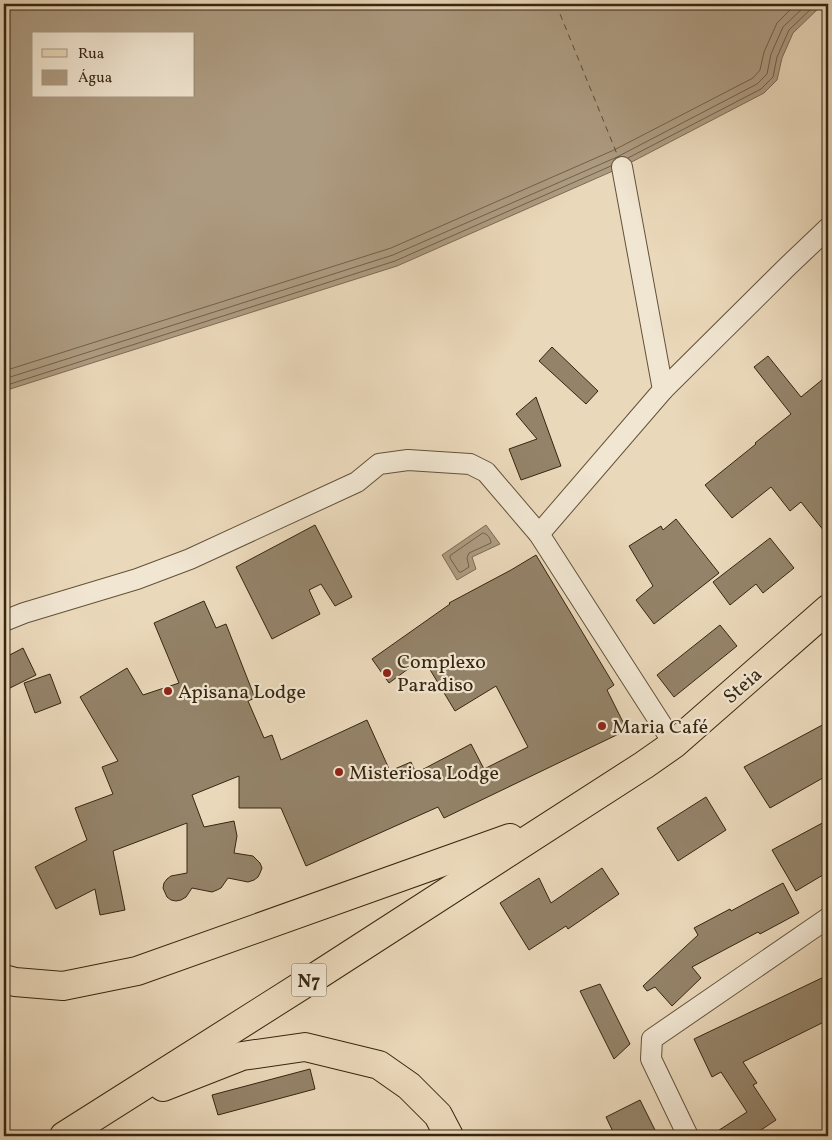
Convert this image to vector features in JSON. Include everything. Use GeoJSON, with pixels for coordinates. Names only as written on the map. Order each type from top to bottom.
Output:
{"type":"FeatureCollection","features":[{"type":"Feature","properties":{"kind":"main road","name":"Steia"},"geometry":{"type":"LineString","coordinates":[[553,823],[674,744],[828,609]]}},
{"type":"Feature","properties":{"kind":"main road","name":"N7"},"geometry":{"type":"LineString","coordinates":[[4,979],[15,982],[63,986],[137,971],[553,823]]}},
{"type":"Feature","properties":{"kind":"main road","name":"N7"},"geometry":{"type":"LineString","coordinates":[[64,1136],[553,823]]}},
{"type":"Feature","properties":{"kind":"main road"},"geometry":{"type":"LineString","coordinates":[[109,1107],[242,1056],[305,1047],[379,1065],[409,1086],[438,1115],[449,1136]]}},
{"type":"Feature","properties":{"kind":"street"},"geometry":{"type":"LineString","coordinates":[[622,167],[663,390]]}},
{"type":"Feature","properties":{"kind":"street"},"geometry":{"type":"LineString","coordinates":[[539,534],[663,390],[828,228]]}},
{"type":"Feature","properties":{"kind":"street"},"geometry":{"type":"LineString","coordinates":[[4,621],[24,612],[138,579],[190,559],[357,482],[379,464],[408,460],[470,464],[486,472],[539,534],[674,744]]}},
{"type":"Feature","properties":{"kind":"street"},"geometry":{"type":"LineString","coordinates":[[688,1136],[650,1058],[652,1039],[828,918]]}},
{"type":"Feature","properties":{"kind":"water"},"geometry":{"type":"Polygon","coordinates":[[[4,4],[823,4],[793,33],[782,58],[777,80],[764,93],[622,167],[397,266],[4,391],[4,4]]]}},
{"type":"Feature","properties":{"kind":"water"},"geometry":{"type":"Polygon","coordinates":[[[486,525],[500,544],[472,557],[476,569],[457,580],[442,555],[486,525]]]}},
{"type":"Feature","properties":{"kind":"building"},"geometry":{"type":"Polygon","coordinates":[[[552,347],[598,391],[586,404],[539,361],[552,347]]]}},
{"type":"Feature","properties":{"kind":"building"},"geometry":{"type":"Polygon","coordinates":[[[768,356],[801,397],[828,375],[828,536],[801,502],[790,511],[771,487],[732,518],[705,485],[791,414],[754,367],[768,356]]]}},
{"type":"Feature","properties":{"kind":"building"},"geometry":{"type":"Polygon","coordinates":[[[536,397],[561,466],[521,480],[509,449],[537,439],[516,414],[536,397]]]}},
{"type":"Feature","properties":{"kind":"building"},"geometry":{"type":"Polygon","coordinates":[[[676,519],[719,573],[654,624],[636,600],[653,586],[629,546],[661,526],[663,530],[676,519]]]}},
{"type":"Feature","properties":{"kind":"building"},"geometry":{"type":"Polygon","coordinates":[[[315,525],[352,597],[335,606],[321,584],[309,590],[320,614],[272,639],[236,567],[315,525]]]}},
{"type":"Feature","properties":{"kind":"building"},"geometry":{"type":"Polygon","coordinates":[[[770,538],[794,568],[763,593],[756,584],[730,605],[713,582],[770,538]]]}},
{"type":"Feature","properties":{"kind":"building"},"geometry":{"type":"Polygon","coordinates":[[[536,555],[614,685],[607,690],[627,730],[444,818],[438,807],[306,866],[281,808],[239,808],[239,776],[192,795],[204,827],[234,821],[237,836],[234,853],[253,856],[262,868],[258,877],[254,880],[248,882],[228,878],[221,888],[212,892],[192,888],[186,897],[181,900],[171,900],[167,897],[163,888],[167,879],[171,876],[187,873],[187,823],[113,851],[125,910],[100,915],[95,889],[56,909],[35,867],[87,840],[75,808],[113,794],[102,767],[118,761],[80,697],[127,668],[143,695],[179,683],[154,623],[204,601],[216,628],[226,624],[255,698],[248,701],[264,738],[272,735],[281,760],[367,720],[390,771],[411,762],[416,773],[471,744],[484,769],[528,747],[496,686],[455,711],[423,658],[389,683],[372,659],[449,603],[536,555]]]}},
{"type":"Feature","properties":{"kind":"building"},"geometry":{"type":"Polygon","coordinates":[[[720,625],[737,646],[674,697],[657,675],[720,625]]]}},
{"type":"Feature","properties":{"kind":"building"},"geometry":{"type":"Polygon","coordinates":[[[23,648],[36,675],[4,691],[4,658],[23,648]]]}},
{"type":"Feature","properties":{"kind":"building"},"geometry":{"type":"Polygon","coordinates":[[[50,674],[61,703],[35,713],[24,683],[50,674]]]}},
{"type":"Feature","properties":{"kind":"building"},"geometry":{"type":"Polygon","coordinates":[[[828,722],[828,775],[770,808],[744,767],[828,722]]]}},
{"type":"Feature","properties":{"kind":"building"},"geometry":{"type":"Polygon","coordinates":[[[706,797],[726,830],[678,861],[657,828],[706,797]]]}},
{"type":"Feature","properties":{"kind":"building"},"geometry":{"type":"Polygon","coordinates":[[[828,820],[828,872],[796,891],[772,850],[828,820]]]}},
{"type":"Feature","properties":{"kind":"building"},"geometry":{"type":"Polygon","coordinates":[[[602,868],[619,894],[568,929],[566,926],[529,950],[500,903],[539,878],[551,903],[602,868]]]}},
{"type":"Feature","properties":{"kind":"building"},"geometry":{"type":"Polygon","coordinates":[[[783,883],[799,913],[760,934],[758,932],[692,967],[701,978],[672,1006],[655,987],[647,991],[643,986],[698,935],[694,928],[730,909],[731,911],[783,883]]]}},
{"type":"Feature","properties":{"kind":"building"},"geometry":{"type":"Polygon","coordinates":[[[828,975],[828,1020],[743,1062],[757,1083],[753,1085],[776,1120],[752,1136],[710,1136],[747,1112],[721,1072],[712,1077],[694,1039],[828,975]]]}},
{"type":"Feature","properties":{"kind":"building"},"geometry":{"type":"Polygon","coordinates":[[[600,984],[630,1044],[614,1059],[580,991],[600,984]]]}},
{"type":"Feature","properties":{"kind":"building"},"geometry":{"type":"Polygon","coordinates":[[[310,1069],[315,1089],[218,1115],[212,1095],[310,1069]]]}},
{"type":"Feature","properties":{"kind":"building"},"geometry":{"type":"Polygon","coordinates":[[[640,1100],[658,1136],[615,1136],[606,1117],[640,1100]]]}},
{"type":"Feature","properties":{"kind":"ferry route"},"geometry":{"type":"LineString","coordinates":[[556,4],[619,159]]}},
{"type":"Feature","properties":{"kind":"place","name":"Complexo Paradiso"},"geometry":{"type":"Point","coordinates":[387,673]}},
{"type":"Feature","properties":{"kind":"place","name":"Apisana Lodge"},"geometry":{"type":"Point","coordinates":[168,691]}},
{"type":"Feature","properties":{"kind":"place","name":"Maria Café"},"geometry":{"type":"Point","coordinates":[602,726]}},
{"type":"Feature","properties":{"kind":"place","name":"Misteriosa Lodge"},"geometry":{"type":"Point","coordinates":[339,772]}}]}
